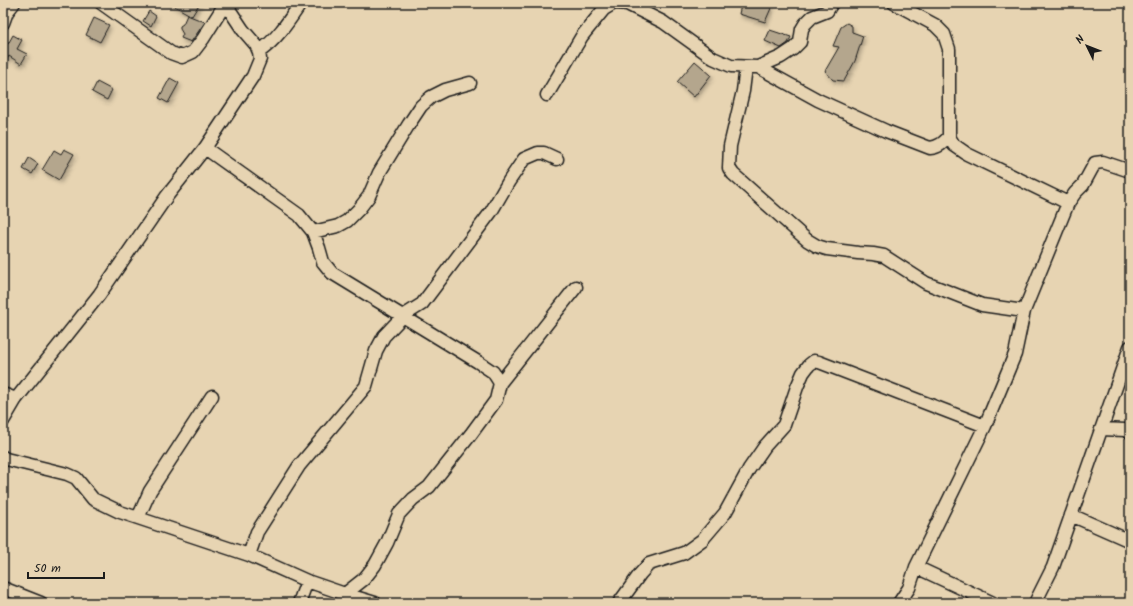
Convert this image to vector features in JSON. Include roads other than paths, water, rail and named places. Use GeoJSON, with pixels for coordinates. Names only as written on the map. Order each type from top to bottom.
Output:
{"type":"FeatureCollection","features":[{"type":"Feature","properties":{"kind":"street"},"geometry":{"type":"LineString","coordinates":[[3,23],[7,12],[14,3]]}},
{"type":"Feature","properties":{"kind":"street"},"geometry":{"type":"LineString","coordinates":[[3,421],[16,399],[99,295],[167,196],[205,148],[253,76],[260,59],[256,45],[243,30],[225,4],[193,52],[182,57],[171,53],[101,3]]}},
{"type":"Feature","properties":{"kind":"street"},"geometry":{"type":"LineString","coordinates":[[259,52],[268,46],[282,31],[301,3]]}},
{"type":"Feature","properties":{"kind":"street"},"geometry":{"type":"LineString","coordinates":[[547,95],[582,36],[604,9],[615,3],[626,4],[663,22],[719,61],[731,66],[752,67],[781,57],[792,50],[800,42],[802,29],[805,24],[812,17],[827,11],[832,3]]}},
{"type":"Feature","properties":{"kind":"street"},"geometry":{"type":"LineString","coordinates":[[894,3],[935,25],[944,34],[949,48],[950,137],[954,145],[967,154],[1068,203]]}},
{"type":"Feature","properties":{"kind":"street"},"geometry":{"type":"LineString","coordinates":[[752,67],[818,100],[886,131],[930,148],[943,144],[950,137]]}},
{"type":"Feature","properties":{"kind":"street"},"geometry":{"type":"LineString","coordinates":[[752,67],[743,91],[730,146],[730,168],[733,174],[806,240],[827,249],[858,254],[878,254],[884,256],[926,283],[982,305],[1024,311]]}},
{"type":"Feature","properties":{"kind":"street"},"geometry":{"type":"LineString","coordinates":[[313,232],[338,226],[347,221],[359,209],[369,196],[379,172],[421,106],[431,97],[445,90],[470,83]]}},
{"type":"Feature","properties":{"kind":"street"},"geometry":{"type":"LineString","coordinates":[[205,148],[299,215],[313,232],[323,262],[332,273],[483,365],[492,372],[500,384]]}},
{"type":"Feature","properties":{"kind":"street"},"geometry":{"type":"LineString","coordinates":[[249,555],[257,532],[299,466],[366,386],[376,351],[384,336],[403,316],[422,304],[490,212],[524,159],[544,153],[557,159]]}},
{"type":"Feature","properties":{"kind":"street"},"geometry":{"type":"LineString","coordinates":[[899,603],[909,588],[916,567],[986,426],[1014,354],[1024,311],[1068,203],[1083,185],[1095,163],[1103,162],[1130,171]]}},
{"type":"Feature","properties":{"kind":"street"},"geometry":{"type":"LineString","coordinates":[[345,594],[364,579],[375,565],[387,543],[399,514],[413,499],[430,486],[471,434],[496,400],[500,384],[576,287]]}},
{"type":"Feature","properties":{"kind":"street"},"geometry":{"type":"LineString","coordinates":[[1035,603],[1052,567],[1130,347]]}},
{"type":"Feature","properties":{"kind":"street"},"geometry":{"type":"LineString","coordinates":[[619,603],[649,564],[684,553],[702,540],[725,513],[749,469],[765,446],[784,425],[803,373],[814,361],[986,426]]}},
{"type":"Feature","properties":{"kind":"street"},"geometry":{"type":"LineString","coordinates":[[3,394],[16,399]]}},
{"type":"Feature","properties":{"kind":"street"},"geometry":{"type":"LineString","coordinates":[[138,518],[150,491],[212,396]]}},
{"type":"Feature","properties":{"kind":"street"},"geometry":{"type":"LineString","coordinates":[[1101,429],[1126,430],[1130,432]]}},
{"type":"Feature","properties":{"kind":"street"},"geometry":{"type":"LineString","coordinates":[[3,456],[6,459],[67,474],[76,478],[93,499],[120,512],[249,555],[306,581],[375,603]]}},
{"type":"Feature","properties":{"kind":"street"},"geometry":{"type":"LineString","coordinates":[[1071,515],[1130,541]]}},
{"type":"Feature","properties":{"kind":"street"},"geometry":{"type":"LineString","coordinates":[[916,567],[993,603]]}},
{"type":"Feature","properties":{"kind":"street"},"geometry":{"type":"LineString","coordinates":[[299,603],[306,581]]}},
{"type":"Feature","properties":{"kind":"street"},"geometry":{"type":"LineString","coordinates":[[3,588],[41,603]]}}]}
